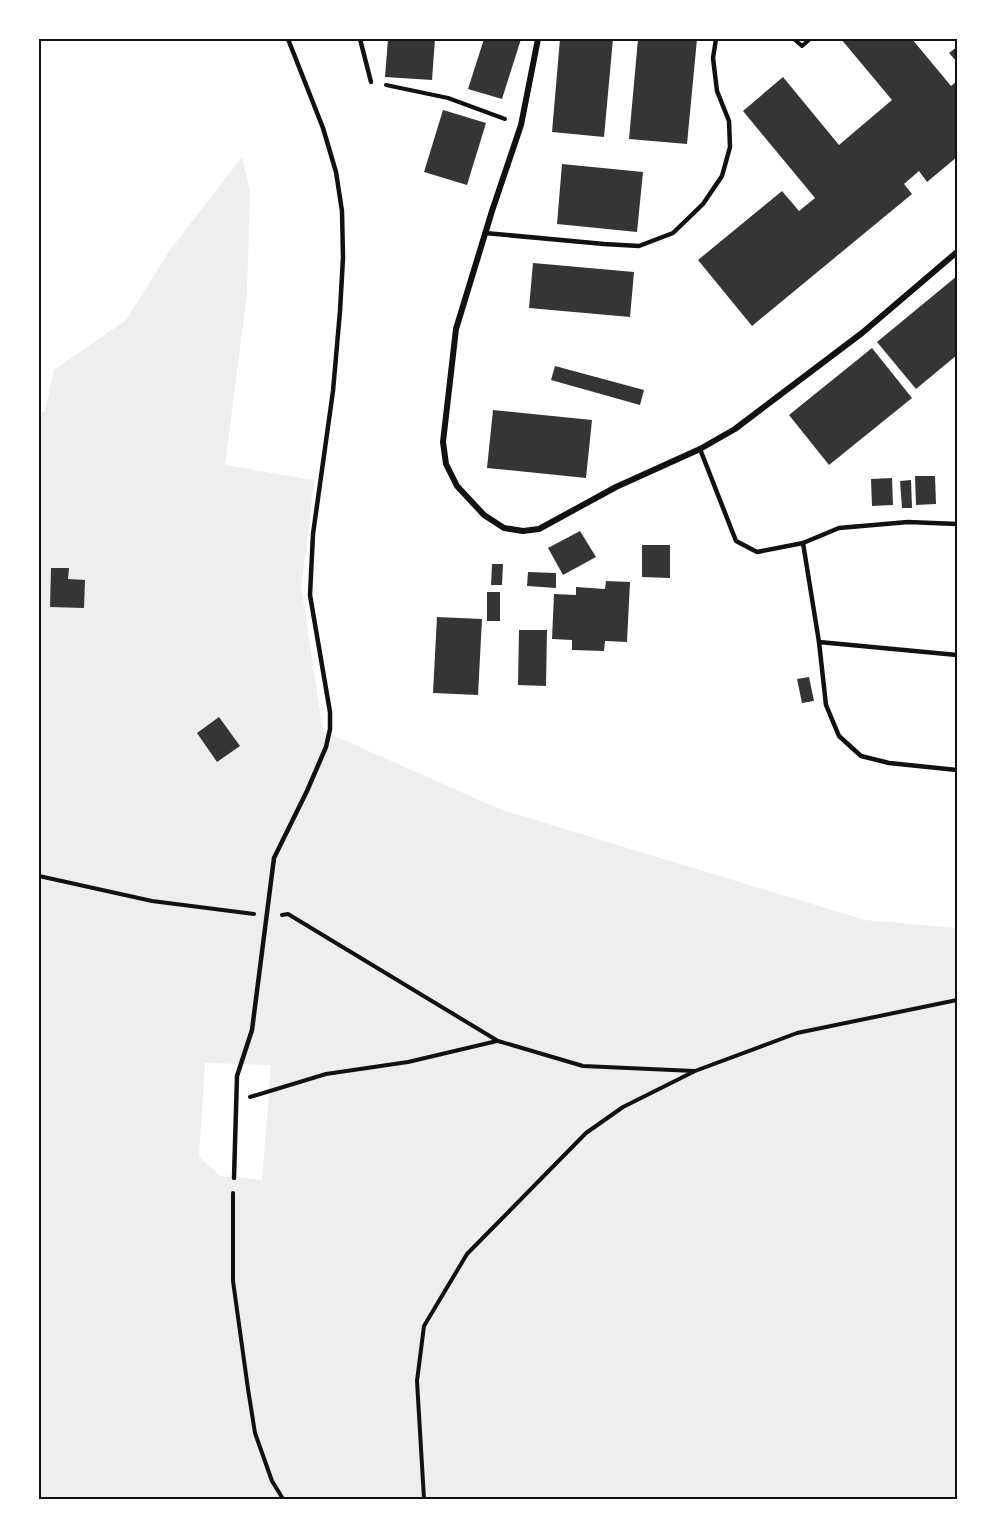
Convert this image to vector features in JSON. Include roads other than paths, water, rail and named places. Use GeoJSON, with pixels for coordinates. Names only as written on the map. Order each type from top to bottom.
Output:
{"type":"FeatureCollection","features":[{"type":"Feature","properties":{"kind":"street"},"geometry":{"type":"LineString","coordinates":[[538,39],[521,125],[456,329],[443,442],[446,464],[457,486],[484,515],[504,528],[523,531],[539,529],[616,487],[700,449],[735,429],[862,333],[957,252]]}},
{"type":"Feature","properties":{"kind":"lane"},"geometry":{"type":"LineString","coordinates":[[234,1178],[237,1077],[252,1030],[274,858],[307,791],[326,747],[330,729],[330,712],[310,595],[313,534],[333,391],[340,312],[343,258],[342,211],[336,172],[323,128],[288,39]]}},
{"type":"Feature","properties":{"kind":"lane"},"geometry":{"type":"LineString","coordinates":[[360,39],[370,82]]}},
{"type":"Feature","properties":{"kind":"lane"},"geometry":{"type":"LineString","coordinates":[[485,233],[639,246],[673,233],[703,204],[722,176],[730,147],[729,121],[717,91],[713,58],[716,39]]}},
{"type":"Feature","properties":{"kind":"lane"},"geometry":{"type":"LineString","coordinates":[[700,449],[736,541],[757,552],[803,543],[839,528],[908,522],[957,524]]}},
{"type":"Feature","properties":{"kind":"lane"},"geometry":{"type":"LineString","coordinates":[[803,543],[819,642],[825,705],[838,736],[861,756],[889,763],[957,770]]}},
{"type":"Feature","properties":{"kind":"lane"},"geometry":{"type":"LineString","coordinates":[[819,642],[957,655]]}}]}
